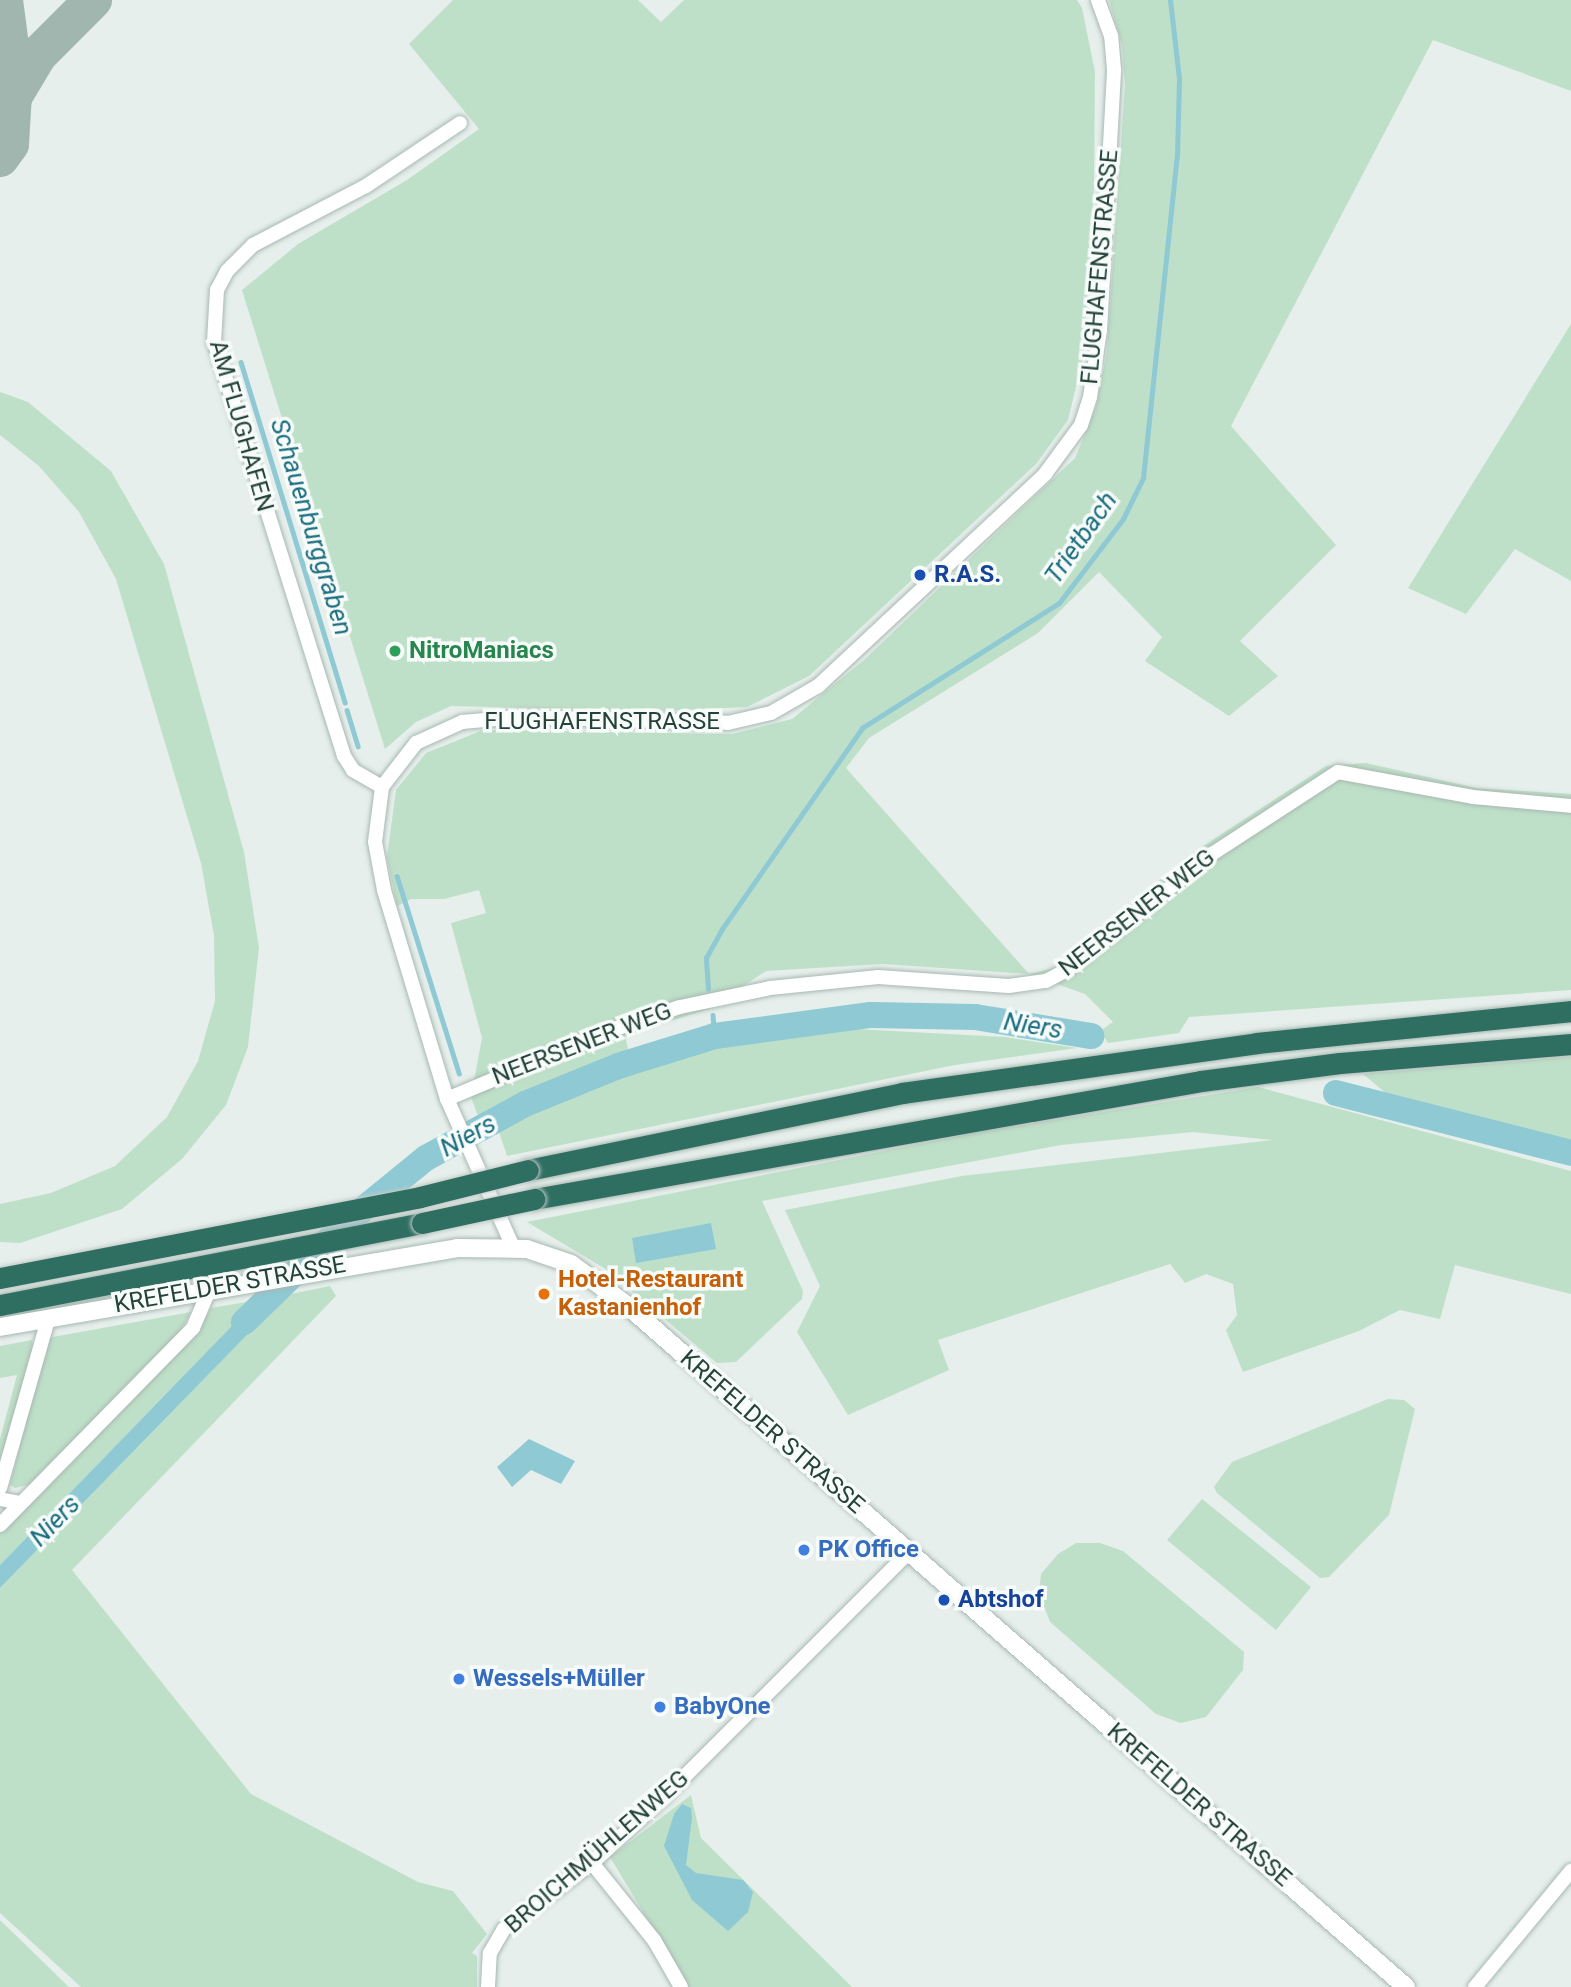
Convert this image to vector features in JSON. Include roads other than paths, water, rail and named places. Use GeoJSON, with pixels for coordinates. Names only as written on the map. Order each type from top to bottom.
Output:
{"type":"FeatureCollection","features":[{"type":"Feature","properties":{"kind":"highway"},"geometry":{"type":"LineString","coordinates":[[0,1278],[406,1199],[528,1170],[902,1093],[1257,1043],[1571,1010]]}},
{"type":"Feature","properties":{"kind":"highway"},"geometry":{"type":"LineString","coordinates":[[0,1306],[534,1199],[1202,1081],[1340,1063],[1571,1044]]}},
{"type":"Feature","properties":{"kind":"street","name":"FLUGHAFENSTRASSE"},"geometry":{"type":"LineString","coordinates":[[513,1247],[478,1163],[447,1099],[384,890],[374,842],[382,787],[416,743],[462,722],[518,717],[728,723],[771,712],[818,686],[1045,474],[1081,425],[1090,397],[1100,330],[1114,69],[1111,36],[1098,0]]}},
{"type":"Feature","properties":{"kind":"street","name":"AM FLUGHAFEN"},"geometry":{"type":"LineString","coordinates":[[382,787],[353,770],[340,744],[214,342],[217,290],[227,271],[253,245],[366,186],[460,123]]}},
{"type":"Feature","properties":{"kind":"street","name":"NEERSENER WEG"},"geometry":{"type":"LineString","coordinates":[[447,1099],[667,1011],[770,988],[878,977],[1009,986],[1046,981],[1070,968],[1212,854],[1338,772],[1462,795],[1571,806]]}},
{"type":"Feature","properties":{"kind":"street","name":"KREFELDER STRASSE"},"geometry":{"type":"LineString","coordinates":[[0,1327],[333,1266],[457,1248],[513,1247],[549,1254],[599,1282],[1406,1987]]}},
{"type":"Feature","properties":{"kind":"street"},"geometry":{"type":"LineString","coordinates":[[0,1525],[193,1328],[211,1288]]}},
{"type":"Feature","properties":{"kind":"street"},"geometry":{"type":"LineString","coordinates":[[0,1488],[48,1319]]}},
{"type":"Feature","properties":{"kind":"street"},"geometry":{"type":"LineString","coordinates":[[0,1499],[21,1503]]}},
{"type":"Feature","properties":{"kind":"street","name":"BROICHMÜHLENWEG"},"geometry":{"type":"LineString","coordinates":[[488,1987],[490,1953],[504,1929],[592,1863],[663,1798],[910,1551]]}},
{"type":"Feature","properties":{"kind":"street"},"geometry":{"type":"LineString","coordinates":[[592,1863],[654,1940],[681,1987]]}},
{"type":"Feature","properties":{"kind":"street"},"geometry":{"type":"LineString","coordinates":[[1475,1987],[1571,1871]]}},
{"type":"Feature","properties":{"kind":"water"},"geometry":{"type":"Polygon","coordinates":[[[711,1223],[716,1249],[636,1263],[632,1238],[711,1223]]]}},
{"type":"Feature","properties":{"kind":"water"},"geometry":{"type":"Polygon","coordinates":[[[286,1295],[0,1588],[0,1565],[257,1300],[286,1295]]]}},
{"type":"Feature","properties":{"kind":"water"},"geometry":{"type":"Polygon","coordinates":[[[529,1439],[575,1461],[561,1484],[531,1470],[512,1487],[497,1467],[529,1439]]]}},
{"type":"Feature","properties":{"kind":"water"},"geometry":{"type":"Polygon","coordinates":[[[682,1804],[691,1808],[692,1818],[686,1865],[696,1873],[743,1880],[753,1892],[748,1912],[728,1931],[692,1900],[664,1846],[674,1814],[682,1804]]]}},
{"type":"Feature","properties":{"kind":"waterway","name":"Trietbach"},"geometry":{"type":"LineString","coordinates":[[708,989],[706,958],[722,929],[862,728],[1059,603],[1123,519],[1143,478],[1177,156],[1179,79],[1170,0]]}},
{"type":"Feature","properties":{"kind":"waterway","name":"Schauenburggraben"},"geometry":{"type":"LineString","coordinates":[[241,362],[345,702]]}},
{"type":"Feature","properties":{"kind":"waterway","name":"Schauenburggraben"},"geometry":{"type":"LineString","coordinates":[[347,710],[358,746]]}},
{"type":"Feature","properties":{"kind":"waterway","name":"Schauenburggraben"},"geometry":{"type":"LineString","coordinates":[[397,876],[459,1073]]}},
{"type":"Feature","properties":{"kind":"waterway","name":"Trietbach"},"geometry":{"type":"LineString","coordinates":[[713,1015],[715,1036]]}},
{"type":"Feature","properties":{"kind":"waterway","name":"Niers"},"geometry":{"type":"LineString","coordinates":[[244,1322],[345,1224],[426,1158],[525,1104],[618,1066],[715,1036],[871,1015],[975,1017],[1091,1036]]}},
{"type":"Feature","properties":{"kind":"waterway","name":"Niers"},"geometry":{"type":"LineString","coordinates":[[1336,1093],[1571,1153]]}},
{"type":"Feature","properties":{"kind":"place","name":"R.A.S."},"geometry":{"type":"Point","coordinates":[920,575]}},
{"type":"Feature","properties":{"kind":"place","name":"NitroManiacs"},"geometry":{"type":"Point","coordinates":[395,651]}},
{"type":"Feature","properties":{"kind":"place","name":"Hotel-Restaurant Kastanienhof"},"geometry":{"type":"Point","coordinates":[544,1294]}},
{"type":"Feature","properties":{"kind":"place","name":"PK Office"},"geometry":{"type":"Point","coordinates":[804,1550]}},
{"type":"Feature","properties":{"kind":"place","name":"Abtshof"},"geometry":{"type":"Point","coordinates":[944,1600]}},
{"type":"Feature","properties":{"kind":"place","name":"Wessels+Müller"},"geometry":{"type":"Point","coordinates":[459,1679]}},
{"type":"Feature","properties":{"kind":"place","name":"BabyOne"},"geometry":{"type":"Point","coordinates":[660,1707]}}]}
